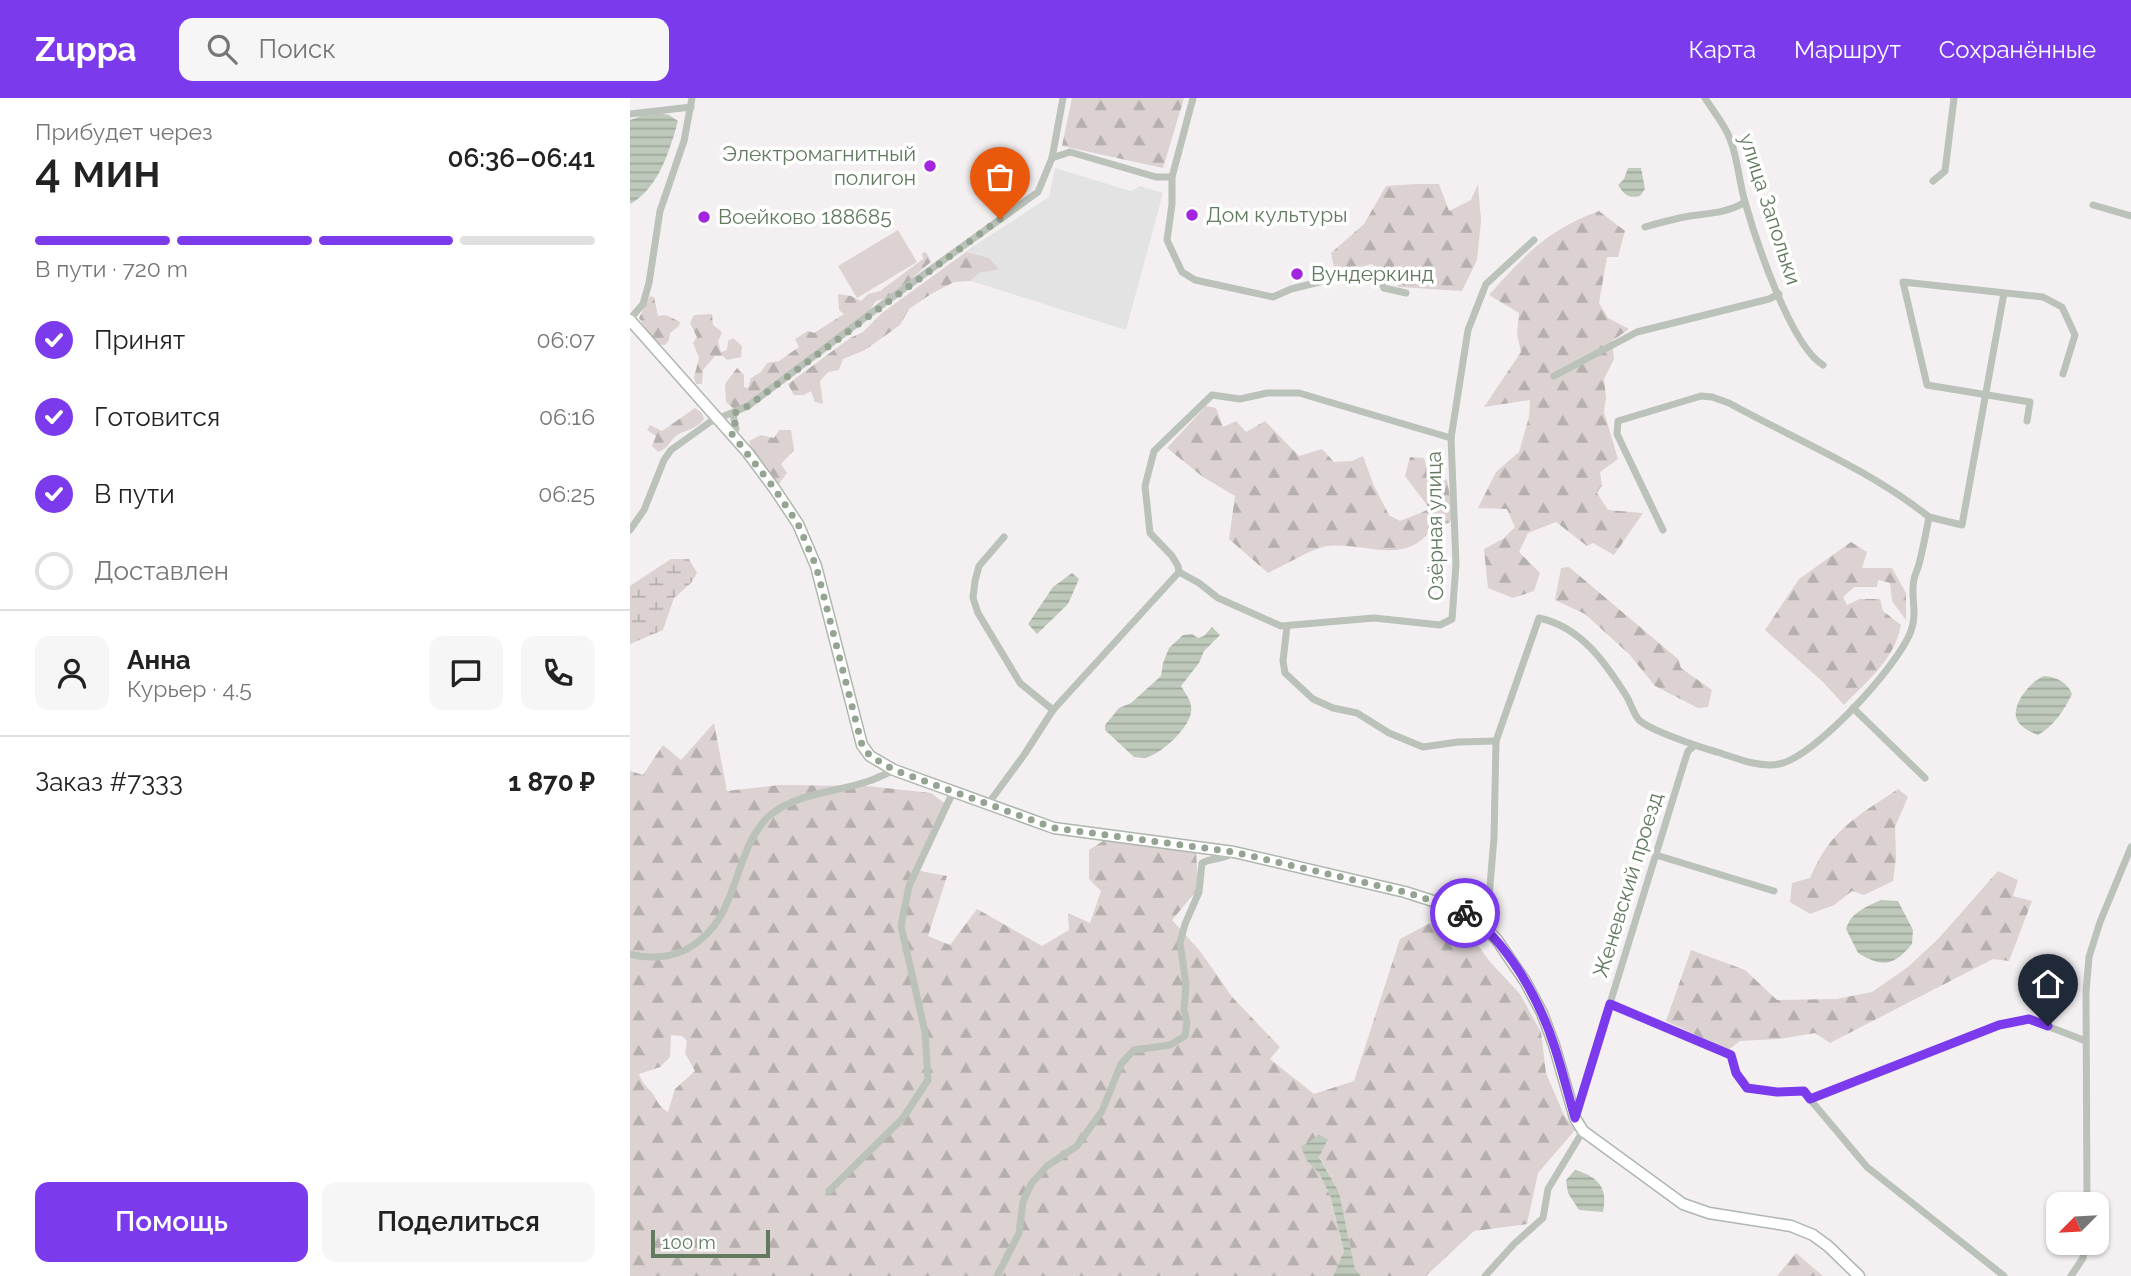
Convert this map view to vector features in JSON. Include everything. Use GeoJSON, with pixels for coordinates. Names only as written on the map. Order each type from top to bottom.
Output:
{"type":"FeatureCollection","features":[{"type":"Feature","properties":{"kind":"street"},"geometry":{"type":"LineString","coordinates":[[692,98],[684,141],[660,211],[649,283],[643,304],[630,319],[732,434],[798,524],[816,566],[862,745],[870,756],[894,770],[1054,828],[1234,852],[1405,892],[1458,909],[1481,923],[1497,940],[1525,981],[1542,1013],[1575,1118],[1583,1132],[1683,1203],[1709,1213],[1791,1226],[1828,1246],[1859,1276]]}},
{"type":"Feature","properties":{"kind":"street"},"geometry":{"type":"LineString","coordinates":[[630,530],[644,509],[664,460],[671,450],[716,418],[733,414],[748,406],[1038,192],[1052,158],[1063,98]]}},
{"type":"Feature","properties":{"kind":"street"},"geometry":{"type":"LineString","coordinates":[[1193,98],[1172,177],[1172,204],[1167,240],[1182,272],[1195,280],[1273,297],[1291,289],[1352,274],[1378,277],[1384,288],[1406,293]]}},
{"type":"Feature","properties":{"kind":"street","name":"улица Запольки"},"geometry":{"type":"LineString","coordinates":[[1705,98],[1730,138],[1745,202],[1779,294],[1799,337],[1814,359],[1824,365]]}},
{"type":"Feature","properties":{"kind":"street"},"geometry":{"type":"LineString","coordinates":[[1934,181],[1945,171],[1954,98]]}},
{"type":"Feature","properties":{"kind":"street"},"geometry":{"type":"LineString","coordinates":[[630,114],[691,107]]}},
{"type":"Feature","properties":{"kind":"street"},"geometry":{"type":"LineString","coordinates":[[1052,158],[1070,152],[1156,177],[1172,177]]}},
{"type":"Feature","properties":{"kind":"street"},"geometry":{"type":"LineString","coordinates":[[1645,227],[1684,217],[1718,213],[1745,202]]}},
{"type":"Feature","properties":{"kind":"street"},"geometry":{"type":"LineString","coordinates":[[2092,205],[2131,216]]}},
{"type":"Feature","properties":{"kind":"street"},"geometry":{"type":"LineString","coordinates":[[988,804],[1053,710],[1179,572],[1172,556],[1150,533],[1145,486],[1154,451],[1212,395],[1240,399],[1268,393],[1299,393],[1451,438],[1468,330],[1486,284],[1534,240]]}},
{"type":"Feature","properties":{"kind":"street"},"geometry":{"type":"LineString","coordinates":[[2026,421],[2030,402],[1927,385],[1903,282],[2043,297],[2062,307],[2075,335],[2063,374]]}},
{"type":"Feature","properties":{"kind":"street"},"geometry":{"type":"LineString","coordinates":[[1663,530],[1617,434],[1618,421],[1701,396],[1729,403],[1868,476],[1895,491],[1928,517],[1962,524],[2004,293]]}},
{"type":"Feature","properties":{"kind":"street"},"geometry":{"type":"LineString","coordinates":[[1554,376],[1637,332],[1769,299],[1779,294]]}},
{"type":"Feature","properties":{"kind":"street"},"geometry":{"type":"LineString","coordinates":[[732,434],[736,429],[733,414]]}},
{"type":"Feature","properties":{"kind":"street","name":"Озёрная улица"},"geometry":{"type":"LineString","coordinates":[[1179,572],[1218,598],[1281,626],[1374,618],[1440,625],[1452,619],[1456,564],[1451,438]]}},
{"type":"Feature","properties":{"kind":"street"},"geometry":{"type":"LineString","coordinates":[[1481,923],[1488,909],[1494,838],[1496,741],[1539,618],[1567,627],[1591,649],[1627,697],[1640,721],[1694,746],[1748,762],[1779,764],[1802,755],[1853,708],[1886,673],[1903,649],[1912,629],[1916,606],[1913,580],[1919,567],[1928,517]]}},
{"type":"Feature","properties":{"kind":"street"},"geometry":{"type":"LineString","coordinates":[[1004,537],[979,566],[973,598],[978,613],[1020,683],[1053,710]]}},
{"type":"Feature","properties":{"kind":"street"},"geometry":{"type":"LineString","coordinates":[[1287,626],[1283,662],[1285,674],[1312,699],[1333,708],[1357,713],[1389,733],[1423,747],[1458,741],[1496,741]]}},
{"type":"Feature","properties":{"kind":"street"},"geometry":{"type":"LineString","coordinates":[[1853,708],[1924,778]]}},
{"type":"Feature","properties":{"kind":"street","name":"Женевский проезд"},"geometry":{"type":"LineString","coordinates":[[1575,1118],[1685,760],[1688,751],[1694,746]]}},
{"type":"Feature","properties":{"kind":"street"},"geometry":{"type":"LineString","coordinates":[[630,954],[641,957],[668,956],[701,941],[715,927],[755,833],[770,816],[799,800],[870,781],[894,770]]}},
{"type":"Feature","properties":{"kind":"street"},"geometry":{"type":"LineString","coordinates":[[829,1191],[903,1118],[928,1080],[925,1032],[901,926],[909,886],[953,792]]}},
{"type":"Feature","properties":{"kind":"street"},"geometry":{"type":"LineString","coordinates":[[2087,1192],[2086,992],[2089,957],[2099,922],[2131,847]]}},
{"type":"Feature","properties":{"kind":"street"},"geometry":{"type":"LineString","coordinates":[[997,1276],[1019,1233],[1023,1202],[1031,1184],[1047,1166],[1077,1146],[1088,1132],[1102,1111],[1121,1064],[1134,1050],[1170,1045],[1185,1036],[1186,984],[1180,943],[1185,924],[1199,892],[1202,863],[1222,860],[1234,852]]}},
{"type":"Feature","properties":{"kind":"street"},"geometry":{"type":"LineString","coordinates":[[1656,855],[1774,891]]}},
{"type":"Feature","properties":{"kind":"street"},"geometry":{"type":"LineString","coordinates":[[1610,1004],[1731,1055],[1736,1073],[1747,1088],[1777,1092],[1804,1091],[1867,1167],[2004,1276]]}},
{"type":"Feature","properties":{"kind":"street"},"geometry":{"type":"LineString","coordinates":[[1810,1099],[1999,1025],[2029,1019],[2086,1041]]}},
{"type":"Feature","properties":{"kind":"street"},"geometry":{"type":"LineString","coordinates":[[1485,1276],[1514,1244],[1543,1218],[1548,1189],[1583,1132]]}},
{"type":"Feature","properties":{"kind":"street"},"geometry":{"type":"LineString","coordinates":[[2071,1276],[2083,1255]]}},
{"type":"Feature","properties":{"kind":"shaded area"},"geometry":{"type":"Polygon","coordinates":[[[653,112],[669,115],[678,121],[662,168],[648,189],[630,204],[630,120],[653,112]]]}},
{"type":"Feature","properties":{"kind":"shaded area"},"geometry":{"type":"Polygon","coordinates":[[[1055,168],[1131,191],[1140,186],[1163,193],[1126,330],[946,273],[969,249],[1049,197],[1055,168]]]}},
{"type":"Feature","properties":{"kind":"shaded area"},"geometry":{"type":"Polygon","coordinates":[[[1628,168],[1641,168],[1645,189],[1640,196],[1627,195],[1618,185],[1624,179],[1628,168]]]}},
{"type":"Feature","properties":{"kind":"shaded area"},"geometry":{"type":"Polygon","coordinates":[[[1072,573],[1079,579],[1068,604],[1037,634],[1028,624],[1053,587],[1072,573]]]}},
{"type":"Feature","properties":{"kind":"shaded area"},"geometry":{"type":"Polygon","coordinates":[[[1212,627],[1220,635],[1204,651],[1199,663],[1181,686],[1191,706],[1188,721],[1176,737],[1160,751],[1145,758],[1134,757],[1105,730],[1105,725],[1119,708],[1131,703],[1161,676],[1169,648],[1183,635],[1192,634],[1198,638],[1204,636],[1212,627]]]}},
{"type":"Feature","properties":{"kind":"shaded area"},"geometry":{"type":"Polygon","coordinates":[[[2044,676],[2061,681],[2072,694],[2058,717],[2038,735],[2019,723],[2016,711],[2024,693],[2044,676]]]}},
{"type":"Feature","properties":{"kind":"shaded area"},"geometry":{"type":"Polygon","coordinates":[[[1881,900],[1898,901],[1913,930],[1912,944],[1899,957],[1881,963],[1858,953],[1846,929],[1855,914],[1881,900]]]}},
{"type":"Feature","properties":{"kind":"shaded area"},"geometry":{"type":"Polygon","coordinates":[[[1319,1135],[1328,1139],[1319,1157],[1339,1192],[1355,1269],[1361,1276],[1333,1276],[1344,1251],[1330,1195],[1319,1173],[1307,1161],[1301,1147],[1319,1135]]]}},
{"type":"Feature","properties":{"kind":"shaded area"},"geometry":{"type":"Polygon","coordinates":[[[1575,1170],[1600,1184],[1604,1196],[1603,1212],[1579,1210],[1568,1193],[1566,1180],[1575,1170]]]}},
{"type":"Feature","properties":{"kind":"green space"},"geometry":{"type":"Polygon","coordinates":[[[1072,98],[1184,98],[1163,168],[1062,146],[1072,98]]]}},
{"type":"Feature","properties":{"kind":"green space"},"geometry":{"type":"Polygon","coordinates":[[[1439,184],[1449,211],[1471,200],[1478,184],[1481,221],[1477,260],[1462,291],[1399,287],[1372,264],[1335,273],[1331,253],[1364,224],[1386,186],[1439,184]]]}},
{"type":"Feature","properties":{"kind":"green space"},"geometry":{"type":"Polygon","coordinates":[[[1599,211],[1625,231],[1618,257],[1607,257],[1599,303],[1608,318],[1629,329],[1612,341],[1614,359],[1604,379],[1604,412],[1618,459],[1600,472],[1602,485],[1597,493],[1608,510],[1643,513],[1614,555],[1593,543],[1587,546],[1556,522],[1528,533],[1519,552],[1540,573],[1534,591],[1513,598],[1488,588],[1484,549],[1503,539],[1515,527],[1507,509],[1478,508],[1496,472],[1519,452],[1529,417],[1530,400],[1484,407],[1521,352],[1517,334],[1519,313],[1489,295],[1551,235],[1599,211]]]}},
{"type":"Feature","properties":{"kind":"green space"},"geometry":{"type":"Polygon","coordinates":[[[898,230],[917,262],[857,298],[838,266],[898,230]]]}},
{"type":"Feature","properties":{"kind":"green space"},"geometry":{"type":"Polygon","coordinates":[[[926,252],[931,262],[905,285],[884,299],[876,301],[869,311],[754,400],[735,410],[726,402],[725,384],[737,368],[744,375],[744,387],[748,388],[751,378],[761,372],[767,363],[779,361],[799,347],[795,339],[808,331],[814,333],[844,314],[839,310],[838,294],[861,301],[868,294],[880,291],[923,259],[922,253],[926,252]]]}},
{"type":"Feature","properties":{"kind":"green space"},"geometry":{"type":"Polygon","coordinates":[[[966,252],[989,258],[999,269],[979,273],[970,281],[954,282],[931,294],[909,309],[900,325],[865,350],[843,359],[839,370],[828,372],[820,381],[823,404],[815,402],[811,391],[804,395],[794,395],[788,384],[850,338],[863,332],[882,313],[966,252]]]}},
{"type":"Feature","properties":{"kind":"green space"},"geometry":{"type":"Polygon","coordinates":[[[650,296],[654,297],[658,316],[666,315],[680,322],[670,333],[665,345],[656,344],[639,318],[650,296]]]}},
{"type":"Feature","properties":{"kind":"green space"},"geometry":{"type":"Polygon","coordinates":[[[712,314],[713,325],[722,332],[718,342],[721,352],[727,350],[728,341],[733,338],[742,346],[741,357],[727,360],[723,356],[715,356],[703,370],[702,384],[696,384],[694,377],[699,358],[693,343],[697,337],[690,323],[694,315],[712,314]]]}},
{"type":"Feature","properties":{"kind":"green space"},"geometry":{"type":"Polygon","coordinates":[[[1206,406],[1216,408],[1223,427],[1236,421],[1246,432],[1265,421],[1299,456],[1322,449],[1334,462],[1352,461],[1363,456],[1389,515],[1400,521],[1430,509],[1405,476],[1410,457],[1424,458],[1432,487],[1447,479],[1453,516],[1449,523],[1434,525],[1424,538],[1412,546],[1386,550],[1322,547],[1268,573],[1229,539],[1235,496],[1203,477],[1167,448],[1206,406]]]}},
{"type":"Feature","properties":{"kind":"green space"},"geometry":{"type":"Polygon","coordinates":[[[695,408],[702,413],[704,419],[695,427],[676,436],[665,449],[658,452],[652,446],[656,436],[647,430],[650,425],[662,431],[695,408]]]}},
{"type":"Feature","properties":{"kind":"green space"},"geometry":{"type":"Polygon","coordinates":[[[779,430],[791,430],[794,450],[781,464],[787,473],[778,485],[753,456],[749,441],[761,435],[774,438],[779,430]]]}},
{"type":"Feature","properties":{"kind":"green space"},"geometry":{"type":"Polygon","coordinates":[[[1851,542],[1867,552],[1862,568],[1892,568],[1906,593],[1906,620],[1892,601],[1890,583],[1878,580],[1877,587],[1854,587],[1843,597],[1847,605],[1860,599],[1880,599],[1883,611],[1901,625],[1886,659],[1844,705],[1823,682],[1765,630],[1799,579],[1851,542]]]}},
{"type":"Feature","properties":{"kind":"green space"},"geometry":{"type":"Polygon","coordinates":[[[671,559],[689,559],[697,573],[691,583],[674,598],[663,630],[630,644],[630,586],[671,559]]]}},
{"type":"Feature","properties":{"kind":"green space"},"geometry":{"type":"Polygon","coordinates":[[[1569,567],[1678,659],[1681,668],[1712,690],[1708,707],[1698,708],[1655,686],[1629,654],[1585,614],[1555,600],[1561,568],[1569,567]]]}},
{"type":"Feature","properties":{"kind":"green space"},"geometry":{"type":"Polygon","coordinates":[[[714,723],[727,791],[780,785],[867,786],[931,793],[947,805],[920,871],[947,876],[928,936],[950,945],[977,909],[1042,946],[1069,930],[1068,913],[1090,923],[1101,891],[1089,879],[1089,850],[1103,841],[1196,850],[1198,889],[1172,920],[1200,951],[1233,998],[1280,1047],[1270,1059],[1314,1094],[1354,1081],[1400,939],[1432,922],[1471,937],[1520,994],[1541,1032],[1546,1073],[1564,1115],[1575,1130],[1538,1173],[1527,1224],[1474,1231],[1426,1276],[1361,1276],[1355,1269],[1339,1192],[1319,1156],[1307,1161],[1319,1172],[1330,1195],[1344,1251],[1333,1276],[630,1276],[630,771],[643,775],[663,745],[681,760],[714,723]],[[671,1035],[670,1057],[660,1067],[639,1074],[659,1104],[668,1112],[675,1089],[695,1071],[685,1053],[687,1041],[682,1036],[671,1035]]]}},
{"type":"Feature","properties":{"kind":"green space"},"geometry":{"type":"Polygon","coordinates":[[[1898,789],[1908,797],[1895,827],[1896,858],[1893,881],[1864,895],[1852,891],[1834,905],[1810,914],[1790,902],[1792,883],[1810,878],[1818,861],[1836,836],[1857,817],[1898,789]]]}},
{"type":"Feature","properties":{"kind":"green space"},"geometry":{"type":"Polygon","coordinates":[[[1998,871],[2018,880],[2013,896],[2032,901],[2009,961],[1993,959],[1830,1043],[1815,1033],[1779,1039],[1740,1041],[1728,1050],[1666,1021],[1691,950],[1745,970],[1777,1000],[1836,999],[1872,992],[1908,967],[1939,938],[1998,871]]]}},
{"type":"Feature","properties":{"kind":"green space"},"geometry":{"type":"Polygon","coordinates":[[[1796,1253],[1823,1276],[1777,1276],[1796,1253]]]}},
{"type":"Feature","properties":{"kind":"way so far"},"geometry":{"type":"LineString","coordinates":[[1000,219],[748,406],[733,414],[736,429],[732,434],[798,524],[816,566],[862,745],[880,764],[1054,828],[1234,852],[1405,892],[1465,913]]}},
{"type":"Feature","properties":{"kind":"place","name":"Электромагнитный полигон"},"geometry":{"type":"Point","coordinates":[930,166]}},
{"type":"Feature","properties":{"kind":"place","name":"Дом культуры"},"geometry":{"type":"Point","coordinates":[1192,215]}},
{"type":"Feature","properties":{"kind":"place","name":"Воейково 188685"},"geometry":{"type":"Point","coordinates":[704,217]}},
{"type":"Feature","properties":{"kind":"place","name":"Вундеркинд"},"geometry":{"type":"Point","coordinates":[1297,274]}},
{"type":"Feature","properties":{"kind":"route"},"geometry":{"type":"LineString","coordinates":[[1465,913],[1481,923],[1497,940],[1525,981],[1542,1013],[1554,1045],[1575,1118],[1610,1004],[1731,1055],[1736,1073],[1747,1088],[1777,1092],[1804,1091],[1810,1099],[1999,1025],[2029,1019],[2048,1026]]}}]}
